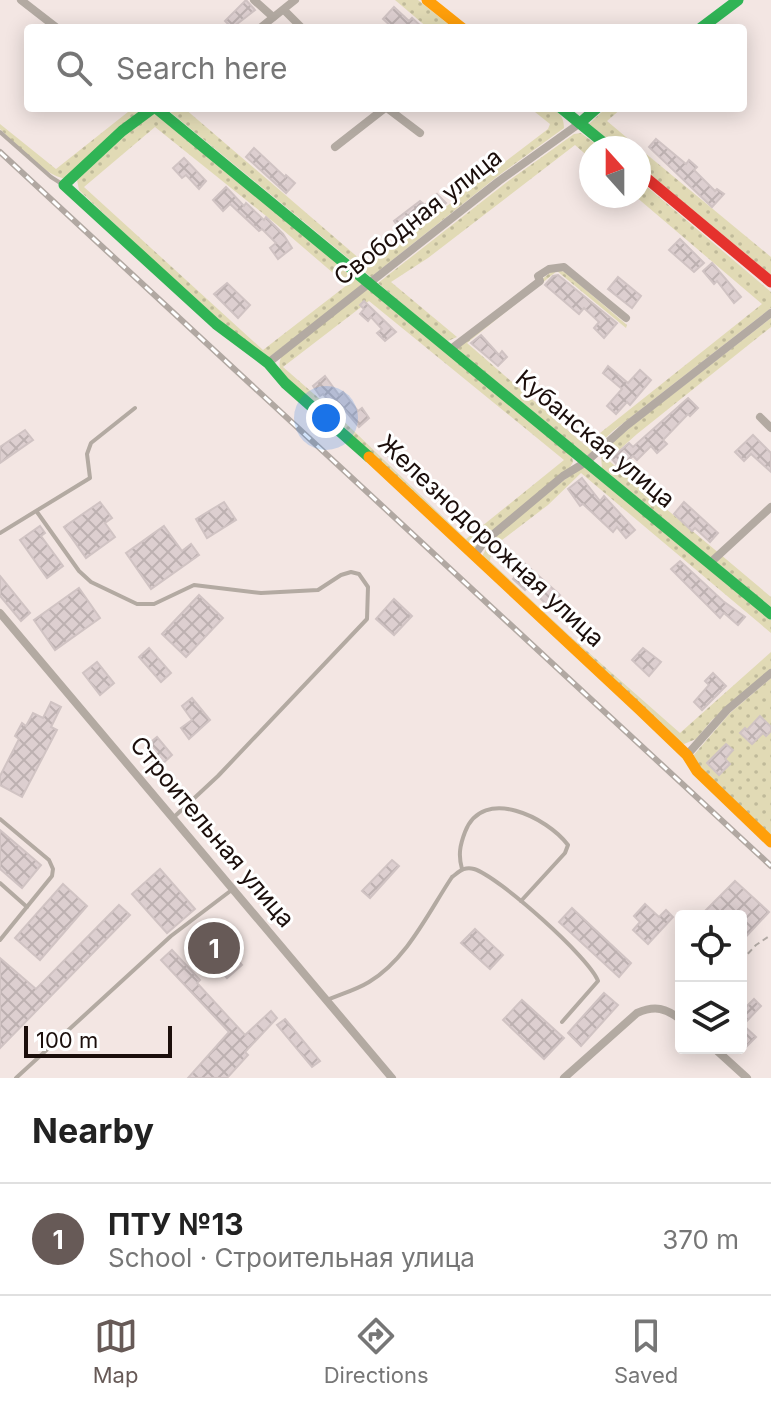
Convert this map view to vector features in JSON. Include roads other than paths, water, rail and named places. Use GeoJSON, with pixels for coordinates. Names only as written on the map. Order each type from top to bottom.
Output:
{"type":"FeatureCollection","features":[{"type":"Feature","properties":{"kind":"street"},"geometry":{"type":"LineString","coordinates":[[21,0],[52,24]]}},
{"type":"Feature","properties":{"kind":"street"},"geometry":{"type":"LineString","coordinates":[[254,0],[273,17]]}},
{"type":"Feature","properties":{"kind":"street"},"geometry":{"type":"LineString","coordinates":[[265,24],[295,0]]}},
{"type":"Feature","properties":{"kind":"street"},"geometry":{"type":"LineString","coordinates":[[427,0],[457,24]]}},
{"type":"Feature","properties":{"kind":"street"},"geometry":{"type":"LineString","coordinates":[[706,24],[738,0]]}},
{"type":"Feature","properties":{"kind":"street"},"geometry":{"type":"LineString","coordinates":[[284,10],[298,24]]}},
{"type":"Feature","properties":{"kind":"street"},"geometry":{"type":"LineString","coordinates":[[64,185],[122,131],[148,112]]}},
{"type":"Feature","properties":{"kind":"street","name":"Кубанская улица"},"geometry":{"type":"LineString","coordinates":[[159,112],[771,614]]}},
{"type":"Feature","properties":{"kind":"street"},"geometry":{"type":"LineString","coordinates":[[335,147],[381,112]]}},
{"type":"Feature","properties":{"kind":"street"},"geometry":{"type":"LineString","coordinates":[[391,112],[420,133]]}},
{"type":"Feature","properties":{"kind":"street"},"geometry":{"type":"LineString","coordinates":[[566,112],[596,136]]}},
{"type":"Feature","properties":{"kind":"street","name":"Свободная улица"},"geometry":{"type":"LineString","coordinates":[[268,363],[499,181],[592,112]]}},
{"type":"Feature","properties":{"kind":"street"},"geometry":{"type":"LineString","coordinates":[[651,182],[771,282]]}},
{"type":"Feature","properties":{"kind":"street","name":"Железнодорожная улица"},"geometry":{"type":"LineString","coordinates":[[64,185],[216,324],[268,363],[285,383],[376,463],[687,755],[697,771],[771,842]]}},
{"type":"Feature","properties":{"kind":"street"},"geometry":{"type":"LineString","coordinates":[[451,349],[540,281],[538,276],[555,267],[564,267],[626,318]]}},
{"type":"Feature","properties":{"kind":"street"},"geometry":{"type":"LineString","coordinates":[[474,556],[484,542],[552,485],[586,462],[626,426],[771,313]]}},
{"type":"Feature","properties":{"kind":"street"},"geometry":{"type":"LineString","coordinates":[[760,417],[771,428]]}},
{"type":"Feature","properties":{"kind":"street"},"geometry":{"type":"LineString","coordinates":[[710,563],[771,507]]}},
{"type":"Feature","properties":{"kind":"street","name":"Строительная улица"},"geometry":{"type":"LineString","coordinates":[[0,613],[392,1078]]}},
{"type":"Feature","properties":{"kind":"street"},"geometry":{"type":"LineString","coordinates":[[687,755],[727,710],[771,673]]}},
{"type":"Feature","properties":{"kind":"street"},"geometry":{"type":"LineString","coordinates":[[564,1078],[637,1013],[659,1007],[675,1015]]}},
{"type":"Feature","properties":{"kind":"street"},"geometry":{"type":"LineString","coordinates":[[721,1054],[747,1078]]}},
{"type":"Feature","properties":{"kind":"lane"},"geometry":{"type":"LineString","coordinates":[[0,132],[64,185]]}},
{"type":"Feature","properties":{"kind":"lane"},"geometry":{"type":"LineString","coordinates":[[0,533],[90,478],[87,454],[91,443],[135,408]]}},
{"type":"Feature","properties":{"kind":"lane"},"geometry":{"type":"LineString","coordinates":[[37,512],[79,571],[91,582],[137,604],[154,604],[194,585],[261,593],[298,593],[318,590],[351,572],[365,580],[367,619],[218,776],[174,817]]}},
{"type":"Feature","properties":{"kind":"lane"},"geometry":{"type":"LineString","coordinates":[[462,869],[459,856],[462,839],[469,823],[483,811],[512,809],[560,833],[568,845],[565,853],[521,901]]}},
{"type":"Feature","properties":{"kind":"lane"},"geometry":{"type":"LineString","coordinates":[[0,819],[49,860],[53,869],[52,876],[0,940]]}},
{"type":"Feature","properties":{"kind":"lane"},"geometry":{"type":"LineString","coordinates":[[327,1000],[368,983],[383,971],[404,950],[452,877],[462,869],[474,869],[521,901],[595,971],[598,981],[562,1022]]}},
{"type":"Feature","properties":{"kind":"lane"},"geometry":{"type":"LineString","coordinates":[[0,883],[27,907]]}},
{"type":"Feature","properties":{"kind":"lane"},"geometry":{"type":"LineString","coordinates":[[16,1078],[171,936],[233,889]]}},
{"type":"Feature","properties":{"kind":"railway"},"geometry":{"type":"LineString","coordinates":[[0,152],[771,866]]}},
{"type":"Feature","properties":{"kind":"place","name":"ПТУ №13"},"geometry":{"type":"Point","coordinates":[214,948]}}]}
